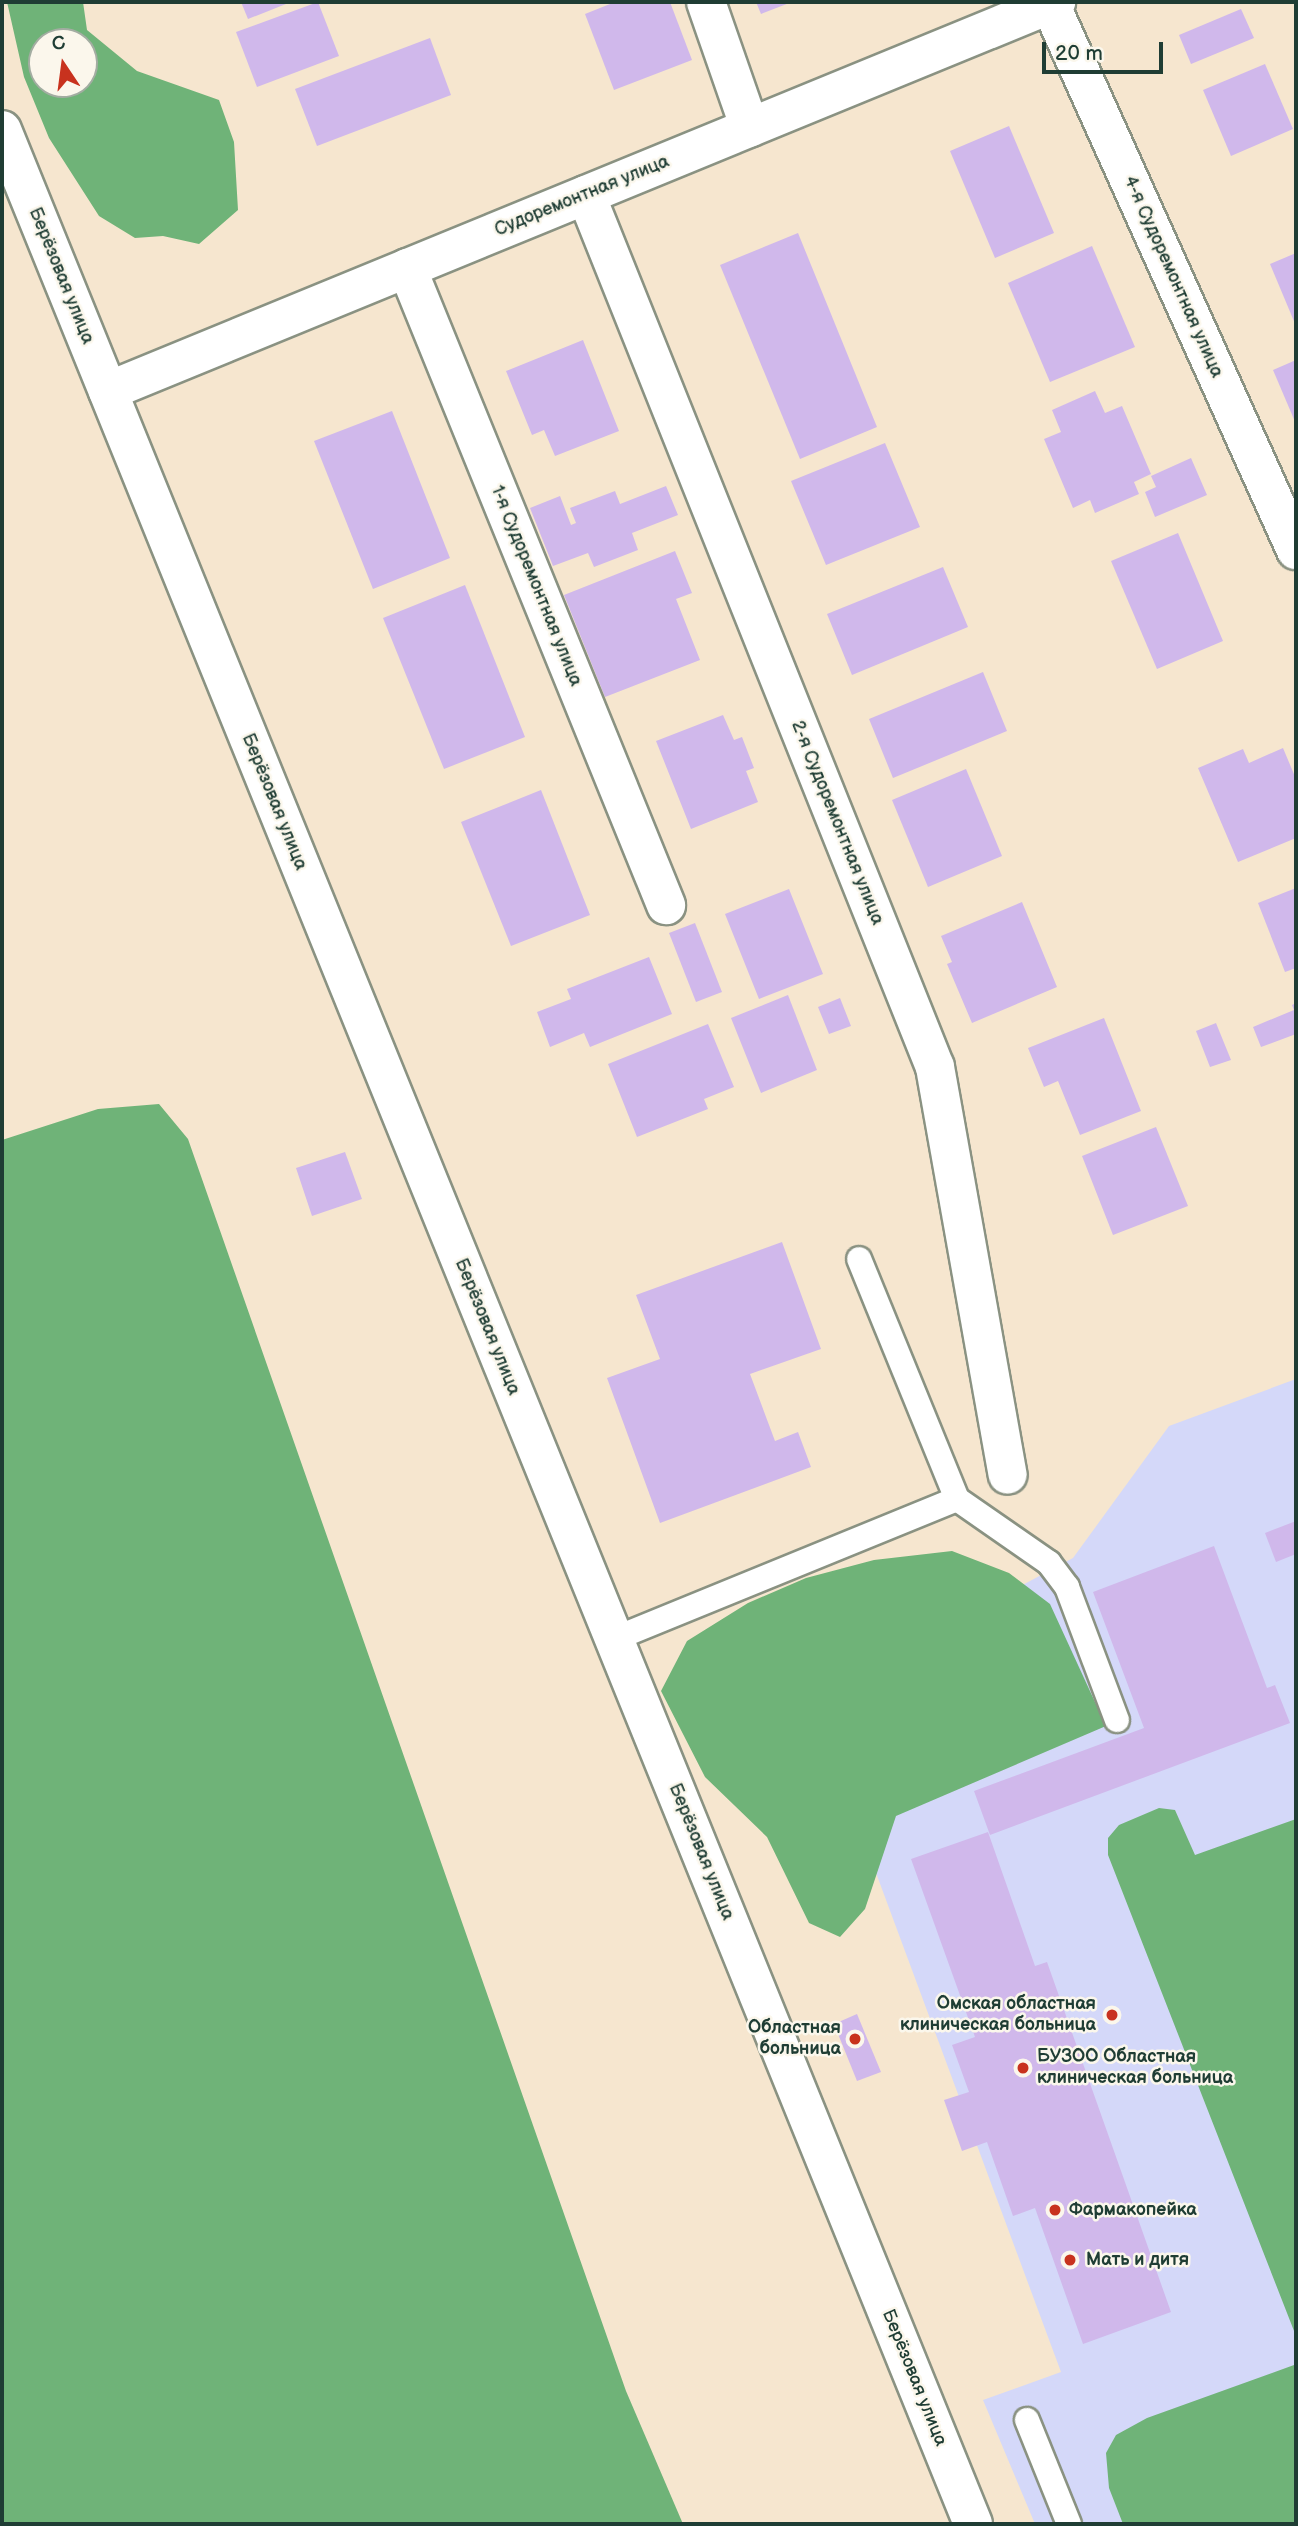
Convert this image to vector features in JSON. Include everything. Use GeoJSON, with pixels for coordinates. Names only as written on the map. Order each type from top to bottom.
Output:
{"type":"FeatureCollection","features":[{"type":"Feature","properties":{"kind":"street"},"geometry":{"type":"LineString","coordinates":[[706,2],[750,128]]}},
{"type":"Feature","properties":{"kind":"street","name":"Судоремонтная улица"},"geometry":{"type":"LineString","coordinates":[[108,391],[1053,3]]}},
{"type":"Feature","properties":{"kind":"street","name":"4-я Судоремонтная улица"},"geometry":{"type":"LineString","coordinates":[[1053,3],[1296,551]]}},
{"type":"Feature","properties":{"kind":"street","name":"Берёзовая улица"},"geometry":{"type":"LineString","coordinates":[[2,130],[973,2524]]}},
{"type":"Feature","properties":{"kind":"street","name":"2-я Судоремонтная улица"},"geometry":{"type":"LineString","coordinates":[[586,195],[935,1068],[1008,1475]]}},
{"type":"Feature","properties":{"kind":"street","name":"1-я Судоремонтная улица"},"geometry":{"type":"LineString","coordinates":[[407,268],[666,905]]}},
{"type":"Feature","properties":{"kind":"lane"},"geometry":{"type":"LineString","coordinates":[[859,1259],[957,1499],[1049,1563],[1067,1587],[1116,1720]]}},
{"type":"Feature","properties":{"kind":"lane"},"geometry":{"type":"LineString","coordinates":[[614,1639],[957,1499]]}},
{"type":"Feature","properties":{"kind":"lane"},"geometry":{"type":"LineString","coordinates":[[1027,2420],[1069,2524]]}},
{"type":"Feature","properties":{"kind":"shaded area","name":"Омская областная клиническая больница"},"geometry":{"type":"Polygon","coordinates":[[[1296,1379],[1296,2524],[1035,2524],[983,2400],[1061,2372],[796,1657],[989,1603],[1073,1558],[1169,1426],[1296,1379]]]}},
{"type":"Feature","properties":{"kind":"green space"},"geometry":{"type":"Polygon","coordinates":[[[7,2],[83,2],[87,28],[28,28],[28,87],[7,2]]]}},
{"type":"Feature","properties":{"kind":"green space"},"geometry":{"type":"Polygon","coordinates":[[[98,39],[137,71],[219,100],[234,142],[238,210],[199,244],[163,236],[135,238],[99,216],[49,138],[33,98],[98,98],[98,39]]]}},
{"type":"Feature","properties":{"kind":"green space"},"geometry":{"type":"Polygon","coordinates":[[[159,1104],[188,1139],[626,2391],[683,2524],[2,2524],[2,1140],[98,1109],[159,1104]]]}},
{"type":"Feature","properties":{"kind":"green space"},"geometry":{"type":"Polygon","coordinates":[[[952,1551],[1009,1573],[1050,1604],[1106,1726],[896,1816],[865,1909],[840,1937],[809,1923],[767,1837],[705,1777],[661,1691],[687,1641],[748,1603],[806,1578],[874,1560],[952,1551]]]}},
{"type":"Feature","properties":{"kind":"green space"},"geometry":{"type":"Polygon","coordinates":[[[1159,1808],[1175,1810],[1195,1855],[1296,1819],[1296,2336],[1108,1855],[1108,1838],[1119,1825],[1159,1808]]]}},
{"type":"Feature","properties":{"kind":"green space"},"geometry":{"type":"Polygon","coordinates":[[[1296,2359],[1296,2524],[1123,2524],[1109,2488],[1106,2453],[1116,2435],[1147,2418],[1294,2365],[1296,2359]]]}},
{"type":"Feature","properties":{"kind":"building"},"geometry":{"type":"Polygon","coordinates":[[[241,2],[291,2],[248,19],[241,2]]]}},
{"type":"Feature","properties":{"kind":"building"},"geometry":{"type":"Polygon","coordinates":[[[318,2],[339,56],[257,87],[236,32],[318,2]]]}},
{"type":"Feature","properties":{"kind":"building"},"geometry":{"type":"Polygon","coordinates":[[[615,2],[670,2],[692,60],[614,90],[585,14],[615,2]]]}},
{"type":"Feature","properties":{"kind":"building"},"geometry":{"type":"Polygon","coordinates":[[[756,2],[792,2],[761,14],[756,2]]]}},
{"type":"Feature","properties":{"kind":"building"},"geometry":{"type":"Polygon","coordinates":[[[1241,9],[1254,38],[1191,64],[1179,35],[1241,9]]]}},
{"type":"Feature","properties":{"kind":"building"},"geometry":{"type":"Polygon","coordinates":[[[430,38],[451,95],[317,146],[295,89],[430,38]]]}},
{"type":"Feature","properties":{"kind":"building"},"geometry":{"type":"Polygon","coordinates":[[[1265,64],[1293,129],[1231,156],[1203,90],[1265,64]]]}},
{"type":"Feature","properties":{"kind":"building"},"geometry":{"type":"Polygon","coordinates":[[[1009,126],[1054,233],[995,258],[950,151],[1009,126]]]}},
{"type":"Feature","properties":{"kind":"building"},"geometry":{"type":"Polygon","coordinates":[[[798,233],[877,427],[800,459],[720,265],[798,233]]]}},
{"type":"Feature","properties":{"kind":"building"},"geometry":{"type":"Polygon","coordinates":[[[1092,246],[1135,347],[1050,382],[1008,283],[1092,246]]]}},
{"type":"Feature","properties":{"kind":"building"},"geometry":{"type":"Polygon","coordinates":[[[1296,253],[1296,326],[1270,264],[1296,253]]]}},
{"type":"Feature","properties":{"kind":"building"},"geometry":{"type":"Polygon","coordinates":[[[583,340],[619,431],[555,456],[544,430],[532,435],[506,371],[583,340]]]}},
{"type":"Feature","properties":{"kind":"building"},"geometry":{"type":"Polygon","coordinates":[[[1296,360],[1296,424],[1273,370],[1296,360]]]}},
{"type":"Feature","properties":{"kind":"building"},"geometry":{"type":"Polygon","coordinates":[[[1095,391],[1105,413],[1122,406],[1151,474],[1134,482],[1139,494],[1095,513],[1090,500],[1073,508],[1044,439],[1061,432],[1052,410],[1095,391]]]}},
{"type":"Feature","properties":{"kind":"building"},"geometry":{"type":"Polygon","coordinates":[[[392,411],[450,558],[373,589],[314,441],[392,411]]]}},
{"type":"Feature","properties":{"kind":"building"},"geometry":{"type":"Polygon","coordinates":[[[885,443],[920,527],[826,565],[791,481],[885,443]]]}},
{"type":"Feature","properties":{"kind":"building"},"geometry":{"type":"Polygon","coordinates":[[[1191,458],[1207,495],[1155,517],[1145,492],[1156,487],[1151,476],[1191,458]]]}},
{"type":"Feature","properties":{"kind":"building"},"geometry":{"type":"Polygon","coordinates":[[[666,486],[678,515],[632,533],[638,550],[594,567],[588,553],[553,566],[530,508],[560,496],[571,525],[576,523],[570,508],[615,491],[620,504],[666,486]]]}},
{"type":"Feature","properties":{"kind":"building"},"geometry":{"type":"Polygon","coordinates":[[[1178,533],[1223,641],[1157,669],[1111,561],[1178,533]]]}},
{"type":"Feature","properties":{"kind":"building"},"geometry":{"type":"Polygon","coordinates":[[[675,551],[692,593],[676,599],[700,660],[605,697],[564,595],[675,551]]]}},
{"type":"Feature","properties":{"kind":"building"},"geometry":{"type":"Polygon","coordinates":[[[943,567],[968,627],[852,675],[827,614],[943,567]]]}},
{"type":"Feature","properties":{"kind":"building"},"geometry":{"type":"Polygon","coordinates":[[[465,585],[525,737],[444,769],[383,618],[465,585]]]}},
{"type":"Feature","properties":{"kind":"building"},"geometry":{"type":"Polygon","coordinates":[[[983,672],[1007,731],[893,778],[869,719],[983,672]]]}},
{"type":"Feature","properties":{"kind":"building"},"geometry":{"type":"Polygon","coordinates":[[[723,715],[734,740],[742,737],[754,768],[746,771],[758,802],[691,829],[656,741],[723,715]]]}},
{"type":"Feature","properties":{"kind":"building"},"geometry":{"type":"Polygon","coordinates":[[[1283,748],[1296,779],[1296,838],[1238,862],[1198,768],[1243,749],[1249,763],[1283,748]]]}},
{"type":"Feature","properties":{"kind":"building"},"geometry":{"type":"Polygon","coordinates":[[[966,769],[1002,856],[928,887],[892,800],[966,769]]]}},
{"type":"Feature","properties":{"kind":"building"},"geometry":{"type":"Polygon","coordinates":[[[541,790],[590,915],[511,946],[461,822],[541,790]]]}},
{"type":"Feature","properties":{"kind":"building"},"geometry":{"type":"Polygon","coordinates":[[[1296,888],[1296,968],[1285,972],[1258,903],[1296,888]]]}},
{"type":"Feature","properties":{"kind":"building"},"geometry":{"type":"Polygon","coordinates":[[[789,889],[823,974],[759,999],[725,914],[789,889]]]}},
{"type":"Feature","properties":{"kind":"building"},"geometry":{"type":"Polygon","coordinates":[[[1022,902],[1057,987],[972,1023],[947,964],[952,962],[941,936],[1022,902]]]}},
{"type":"Feature","properties":{"kind":"building"},"geometry":{"type":"Polygon","coordinates":[[[695,923],[722,992],[696,1002],[669,933],[695,923]]]}},
{"type":"Feature","properties":{"kind":"building"},"geometry":{"type":"Polygon","coordinates":[[[649,957],[672,1014],[590,1047],[584,1033],[550,1047],[537,1012],[571,999],[567,989],[649,957]]]}},
{"type":"Feature","properties":{"kind":"building"},"geometry":{"type":"Polygon","coordinates":[[[788,995],[817,1070],[761,1093],[731,1018],[788,995]]]}},
{"type":"Feature","properties":{"kind":"building"},"geometry":{"type":"Polygon","coordinates":[[[840,998],[851,1026],[829,1034],[818,1007],[840,998]]]}},
{"type":"Feature","properties":{"kind":"building"},"geometry":{"type":"Polygon","coordinates":[[[1296,1003],[1296,1034],[1261,1047],[1253,1027],[1294,1010],[1292,1005],[1296,1003]]]}},
{"type":"Feature","properties":{"kind":"building"},"geometry":{"type":"Polygon","coordinates":[[[1104,1018],[1141,1111],[1080,1135],[1058,1081],[1044,1087],[1028,1048],[1104,1018]]]}},
{"type":"Feature","properties":{"kind":"building"},"geometry":{"type":"Polygon","coordinates":[[[1216,1023],[1231,1060],[1210,1067],[1196,1031],[1216,1023]]]}},
{"type":"Feature","properties":{"kind":"building"},"geometry":{"type":"Polygon","coordinates":[[[708,1024],[734,1087],[704,1099],[708,1109],[637,1137],[608,1064],[708,1024]]]}},
{"type":"Feature","properties":{"kind":"building"},"geometry":{"type":"Polygon","coordinates":[[[1156,1127],[1188,1206],[1113,1235],[1082,1156],[1156,1127]]]}},
{"type":"Feature","properties":{"kind":"building"},"geometry":{"type":"Polygon","coordinates":[[[345,1152],[362,1199],[312,1216],[296,1168],[345,1152]]]}},
{"type":"Feature","properties":{"kind":"building"},"geometry":{"type":"Polygon","coordinates":[[[782,1242],[821,1349],[750,1374],[775,1441],[798,1432],[811,1467],[660,1523],[607,1378],[660,1359],[636,1295],[782,1242]]]}},
{"type":"Feature","properties":{"kind":"building"},"geometry":{"type":"Polygon","coordinates":[[[1296,1521],[1296,1554],[1276,1562],[1265,1533],[1296,1521]]]}},
{"type":"Feature","properties":{"kind":"building"},"geometry":{"type":"Polygon","coordinates":[[[1214,1546],[1267,1688],[1275,1685],[1290,1723],[990,1835],[974,1791],[1144,1728],[1093,1592],[1214,1546]]]}},
{"type":"Feature","properties":{"kind":"building","name":"БУЗОО Областная клиническая больница"},"geometry":{"type":"Polygon","coordinates":[[[988,1832],[1035,1966],[1047,1962],[1171,2312],[1083,2344],[1035,2208],[1013,2216],[987,2142],[962,2151],[944,2100],[969,2092],[952,2045],[975,2037],[911,1859],[988,1832]]]}},
{"type":"Feature","properties":{"kind":"building"},"geometry":{"type":"Polygon","coordinates":[[[857,2014],[881,2072],[857,2081],[834,2024],[857,2014]]]}},
{"type":"Feature","properties":{"kind":"place","name":"Омская областная клиническая больница"},"geometry":{"type":"Point","coordinates":[1112,2015]}},
{"type":"Feature","properties":{"kind":"place","name":"Областная больница"},"geometry":{"type":"Point","coordinates":[855,2039]}},
{"type":"Feature","properties":{"kind":"place","name":"БУЗОО Областная клиническая больница"},"geometry":{"type":"Point","coordinates":[1023,2068]}},
{"type":"Feature","properties":{"kind":"place","name":"Фармакопейка"},"geometry":{"type":"Point","coordinates":[1055,2210]}},
{"type":"Feature","properties":{"kind":"place","name":"Мать и дитя"},"geometry":{"type":"Point","coordinates":[1070,2260]}}]}
